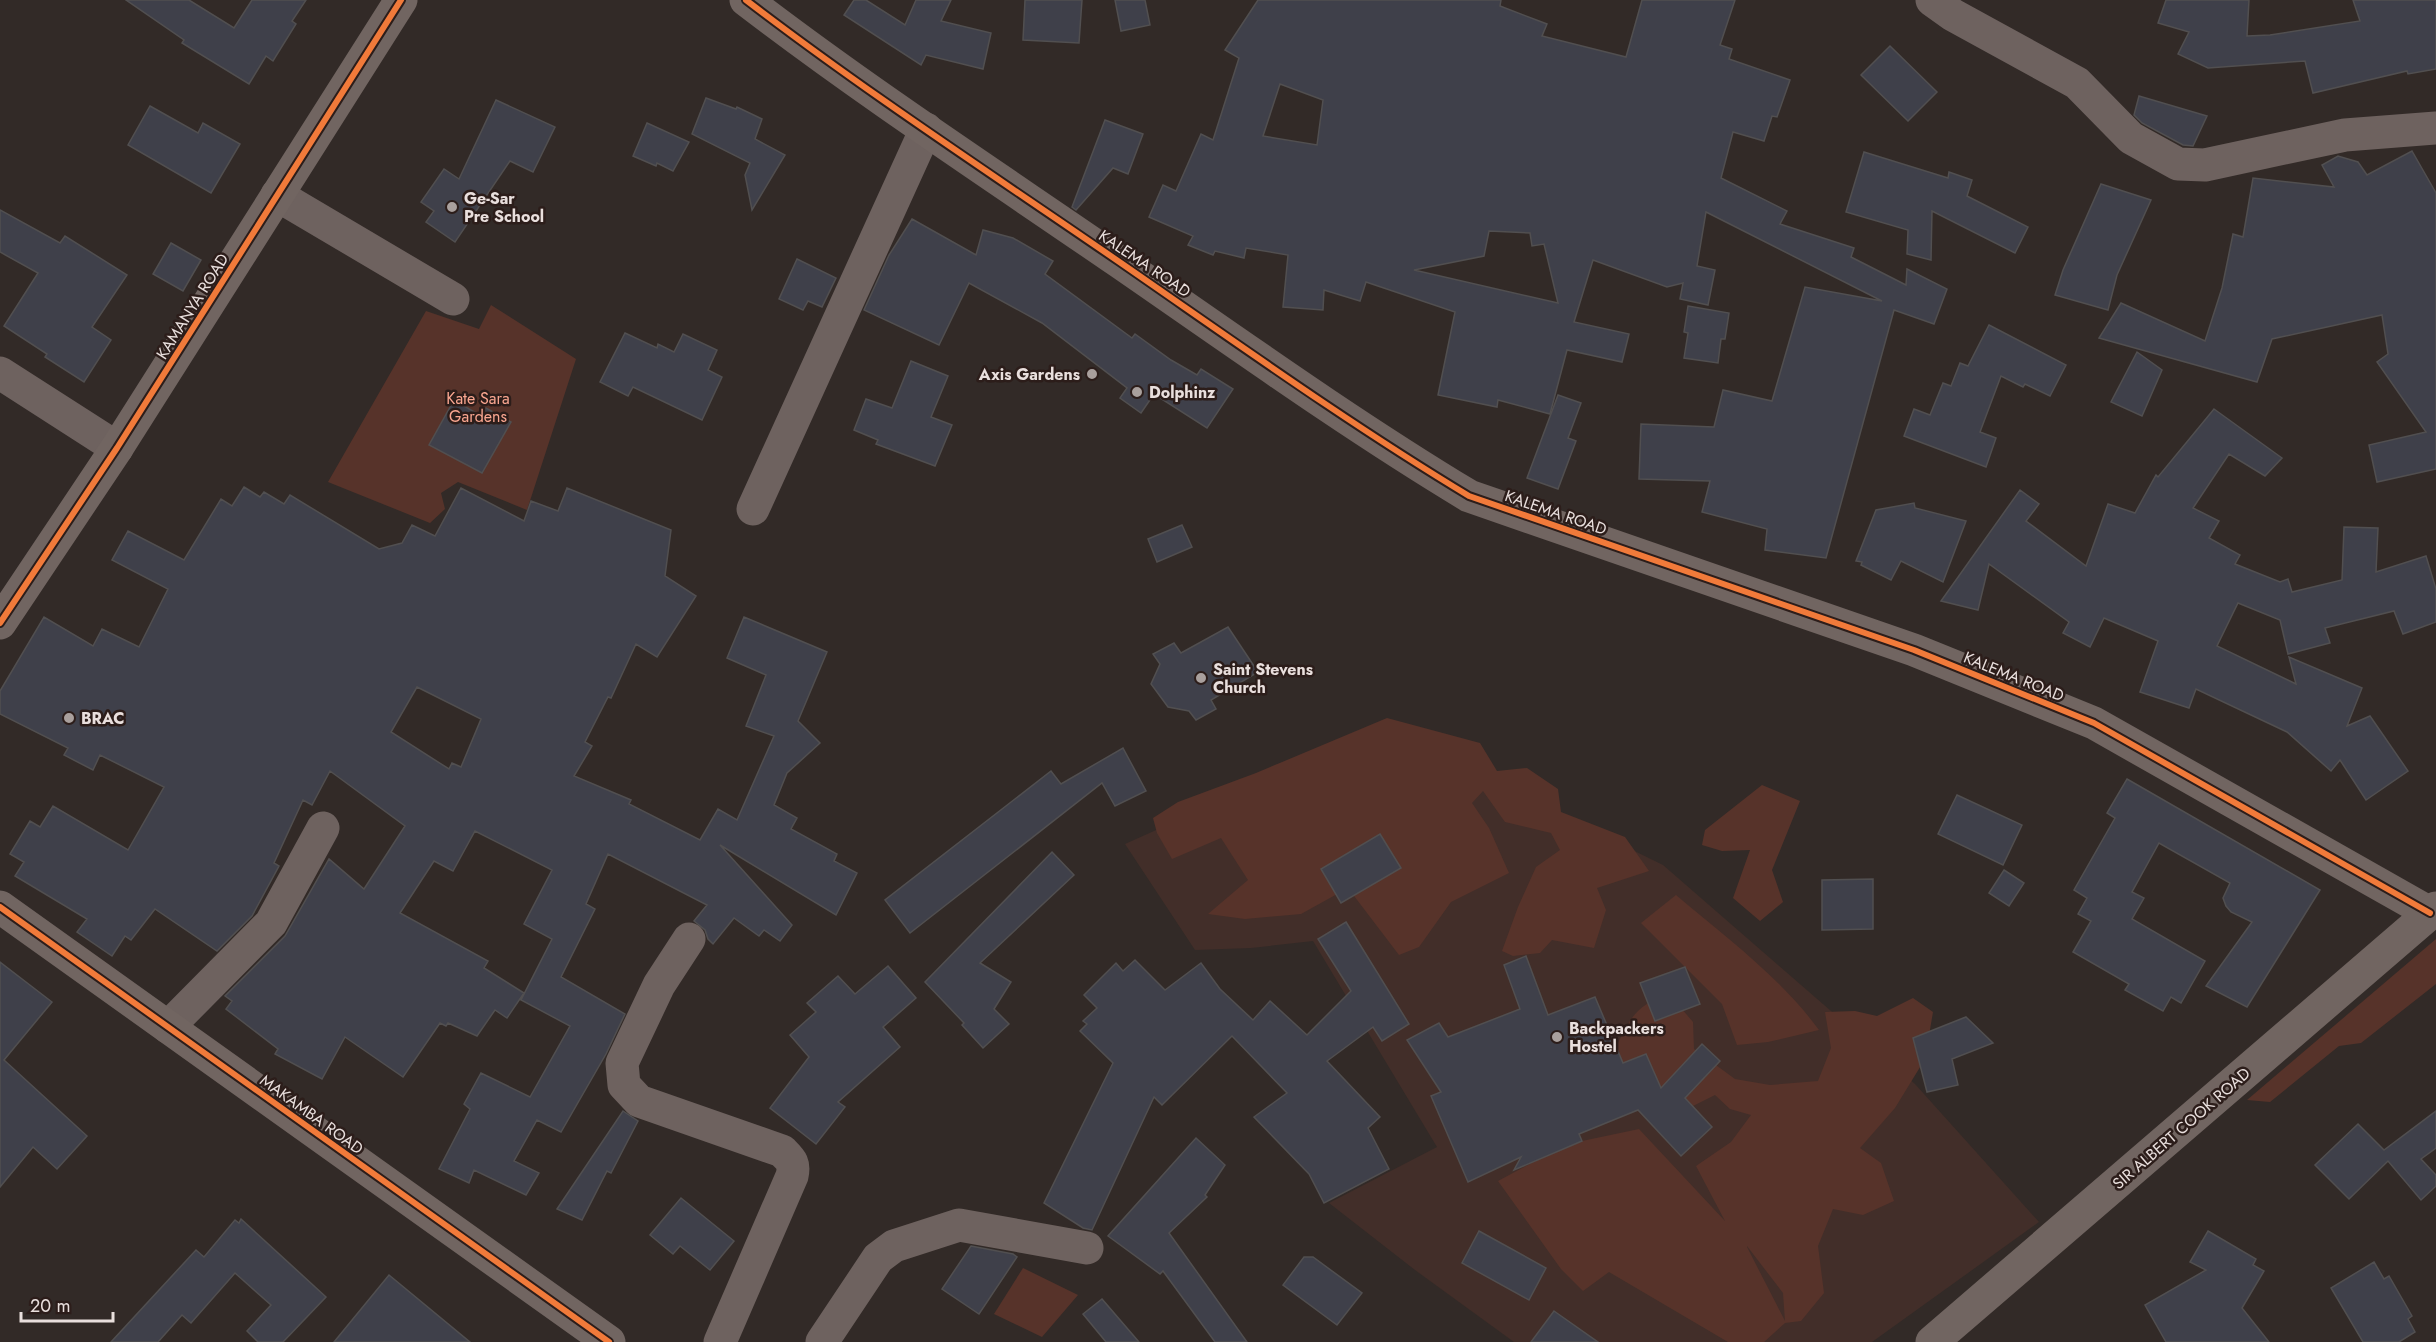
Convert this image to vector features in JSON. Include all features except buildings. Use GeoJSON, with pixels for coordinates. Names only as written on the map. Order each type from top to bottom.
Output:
{"type":"FeatureCollection","features":[{"type":"Feature","properties":{"kind":"street","name":"KAMANYA ROAD"},"geometry":{"type":"LineString","coordinates":[[0,623],[117,448],[401,0]]}},
{"type":"Feature","properties":{"kind":"street","name":"KALEMA ROAD"},"geometry":{"type":"LineString","coordinates":[[746,0],[926,129],[1403,456],[1469,496],[1914,650],[2094,723],[2433,911]]}},
{"type":"Feature","properties":{"kind":"street"},"geometry":{"type":"LineString","coordinates":[[1932,0],[1953,15],[2077,83],[2132,138],[2178,164],[2205,165],[2345,135],[2436,128]]}},
{"type":"Feature","properties":{"kind":"street"},"geometry":{"type":"LineString","coordinates":[[753,509],[926,129]]}},
{"type":"Feature","properties":{"kind":"street"},"geometry":{"type":"LineString","coordinates":[[277,195],[453,299]]}},
{"type":"Feature","properties":{"kind":"street"},"geometry":{"type":"LineString","coordinates":[[0,373],[117,448]]}},
{"type":"Feature","properties":{"kind":"street"},"geometry":{"type":"LineString","coordinates":[[168,1027],[271,923],[323,828]]}},
{"type":"Feature","properties":{"kind":"street","name":"MAKAMBA ROAD"},"geometry":{"type":"LineString","coordinates":[[0,907],[609,1342]]}},
{"type":"Feature","properties":{"kind":"street","name":"SIR ALBERT COOK ROAD"},"geometry":{"type":"LineString","coordinates":[[1932,1342],[2433,911]]}},
{"type":"Feature","properties":{"kind":"street"},"geometry":{"type":"LineString","coordinates":[[689,939],[659,985],[622,1063],[624,1085],[639,1101],[782,1151],[794,1166],[792,1176],[720,1342]]}},
{"type":"Feature","properties":{"kind":"street"},"geometry":{"type":"LineString","coordinates":[[822,1342],[878,1258],[894,1246],[959,1225],[1087,1248]]}},
{"type":"Feature","properties":{"kind":"shaded area"},"geometry":{"type":"Polygon","coordinates":[[[1396,734],[1663,865],[1915,1084],[2039,1222],[1872,1342],[1514,1342],[1415,1270],[1329,1203],[1437,1147],[1313,941],[1251,948],[1195,950],[1125,844],[1272,778],[1396,734]]]}},
{"type":"Feature","properties":{"kind":"green space","name":"Kate Sara Gardens"},"geometry":{"type":"Polygon","coordinates":[[[491,305],[576,359],[527,510],[458,482],[441,493],[445,509],[430,523],[328,482],[426,311],[479,329],[491,305]]]}},
{"type":"Feature","properties":{"kind":"green space"},"geometry":{"type":"Polygon","coordinates":[[[1387,718],[1480,743],[1497,771],[1527,768],[1558,789],[1561,812],[1625,837],[1649,871],[1597,888],[1606,910],[1594,948],[1552,940],[1540,953],[1513,956],[1502,951],[1536,867],[1560,850],[1551,833],[1505,822],[1483,791],[1472,803],[1489,828],[1509,873],[1451,902],[1419,947],[1399,955],[1348,888],[1301,914],[1245,919],[1208,914],[1248,880],[1221,838],[1172,859],[1157,833],[1153,818],[1178,802],[1256,773],[1387,718]]]}},
{"type":"Feature","properties":{"kind":"green space"},"geometry":{"type":"Polygon","coordinates":[[[1762,785],[1800,801],[1772,870],[1783,902],[1760,921],[1733,898],[1750,850],[1722,851],[1702,845],[1705,830],[1762,785]]]}},
{"type":"Feature","properties":{"kind":"green space"},"geometry":{"type":"Polygon","coordinates":[[[1676,895],[1770,975],[1819,1030],[1768,1042],[1737,1045],[1722,1004],[1641,923],[1676,895]]]}},
{"type":"Feature","properties":{"kind":"green space"},"geometry":{"type":"Polygon","coordinates":[[[2436,939],[2436,984],[2361,1043],[2339,1046],[2270,1102],[2247,1100],[2436,939]]]}},
{"type":"Feature","properties":{"kind":"green space"},"geometry":{"type":"Polygon","coordinates":[[[1669,994],[1693,1022],[1694,1049],[1735,1079],[1770,1085],[1818,1081],[1831,1048],[1825,1012],[1855,1011],[1877,1016],[1913,998],[1933,1012],[1925,1059],[1895,1108],[1860,1148],[1881,1163],[1894,1201],[1863,1215],[1833,1209],[1818,1246],[1824,1293],[1801,1321],[1785,1323],[1764,1342],[1728,1342],[1609,1272],[1583,1291],[1561,1269],[1498,1181],[1541,1158],[1582,1141],[1639,1129],[1725,1221],[1696,1166],[1731,1142],[1751,1115],[1730,1109],[1715,1095],[1679,1113],[1628,1096],[1614,1051],[1634,1015],[1648,1003],[1669,994]],[[1747,1246],[1785,1321],[1783,1293],[1747,1246]]]}},
{"type":"Feature","properties":{"kind":"green space"},"geometry":{"type":"Polygon","coordinates":[[[1023,1268],[1078,1295],[1042,1337],[994,1314],[1023,1268]]]}},
{"type":"Feature","properties":{"kind":"cycle path"},"geometry":{"type":"LineString","coordinates":[[0,623],[117,448],[401,0]]}},
{"type":"Feature","properties":{"kind":"cycle path"},"geometry":{"type":"LineString","coordinates":[[746,0],[883,100],[1292,381],[1379,440],[1469,496],[1914,650],[2094,723],[2430,913]]}},
{"type":"Feature","properties":{"kind":"cycle path"},"geometry":{"type":"LineString","coordinates":[[0,907],[609,1342]]}},
{"type":"Feature","properties":{"kind":"place","name":"Ge-Sar Pre School"},"geometry":{"type":"Point","coordinates":[452,207]}},
{"type":"Feature","properties":{"kind":"place","name":"Axis Gardens"},"geometry":{"type":"Point","coordinates":[1092,374]}},
{"type":"Feature","properties":{"kind":"place","name":"Dolphinz"},"geometry":{"type":"Point","coordinates":[1137,392]}},
{"type":"Feature","properties":{"kind":"place","name":"Saint Stevens Church"},"geometry":{"type":"Point","coordinates":[1201,678]}},
{"type":"Feature","properties":{"kind":"place","name":"BRAC"},"geometry":{"type":"Point","coordinates":[69,718]}},
{"type":"Feature","properties":{"kind":"place","name":"Backpackers Hostel"},"geometry":{"type":"Point","coordinates":[1557,1037]}}]}
